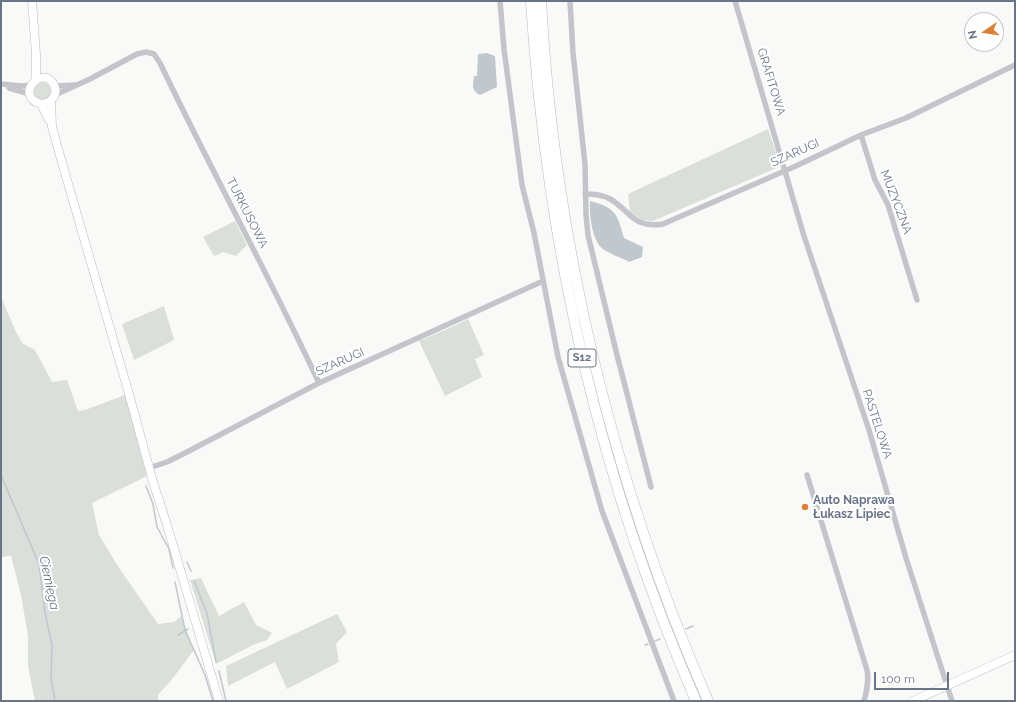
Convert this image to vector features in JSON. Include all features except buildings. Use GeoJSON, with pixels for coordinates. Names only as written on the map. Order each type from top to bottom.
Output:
{"type":"FeatureCollection","features":[{"type":"Feature","properties":{"kind":"highway","name":"S12"},"geometry":{"type":"LineString","coordinates":[[531,1],[538,85],[546,152],[562,263],[578,342],[599,427],[630,529],[662,619],[696,701]]}},
{"type":"Feature","properties":{"kind":"highway","name":"S12"},"geometry":{"type":"LineString","coordinates":[[541,1],[549,97],[560,183],[574,266],[595,361],[614,436],[644,533],[672,614],[708,701]]}},
{"type":"Feature","properties":{"kind":"main road"},"geometry":{"type":"LineString","coordinates":[[32,1],[36,54],[34,82],[30,94],[34,101],[40,104],[46,104],[53,98]]}},
{"type":"Feature","properties":{"kind":"main road"},"geometry":{"type":"LineString","coordinates":[[36,54],[45,78],[52,82],[55,90],[53,98],[52,127]]}},
{"type":"Feature","properties":{"kind":"main road"},"geometry":{"type":"LineString","coordinates":[[34,82],[45,78]]}},
{"type":"Feature","properties":{"kind":"main road"},"geometry":{"type":"LineString","coordinates":[[40,104],[52,127],[89,259],[219,701]]}},
{"type":"Feature","properties":{"kind":"main road"},"geometry":{"type":"LineString","coordinates":[[913,701],[1015,655]]}},
{"type":"Feature","properties":{"kind":"street"},"geometry":{"type":"LineString","coordinates":[[500,1],[504,49],[518,163],[534,233],[558,357],[602,511],[674,701]]}},
{"type":"Feature","properties":{"kind":"street"},"geometry":{"type":"LineString","coordinates":[[570,1],[573,53],[585,164],[586,225],[594,262],[652,487]]}},
{"type":"Feature","properties":{"kind":"street","name":"GRAFITOWA"},"geometry":{"type":"LineString","coordinates":[[735,1],[785,170]]}},
{"type":"Feature","properties":{"kind":"street","name":"TURKUSOWA"},"geometry":{"type":"LineString","coordinates":[[79,85],[137,54],[146,52],[154,54],[160,63],[192,130],[298,338],[319,383]]}},
{"type":"Feature","properties":{"kind":"street","name":"SZARUGI"},"geometry":{"type":"LineString","coordinates":[[586,194],[610,199],[641,223],[656,225],[671,220],[785,170],[861,135],[906,118],[1015,65]]}},
{"type":"Feature","properties":{"kind":"street"},"geometry":{"type":"LineString","coordinates":[[1,84],[22,86],[34,82]]}},
{"type":"Feature","properties":{"kind":"street"},"geometry":{"type":"LineString","coordinates":[[1,84],[30,94]]}},
{"type":"Feature","properties":{"kind":"street"},"geometry":{"type":"LineString","coordinates":[[54,86],[79,85]]}},
{"type":"Feature","properties":{"kind":"street"},"geometry":{"type":"LineString","coordinates":[[53,98],[79,85]]}},
{"type":"Feature","properties":{"kind":"street","name":"MUZYCZNA"},"geometry":{"type":"LineString","coordinates":[[861,135],[876,180],[888,205],[917,300]]}},
{"type":"Feature","properties":{"kind":"street","name":"PASTELOWA"},"geometry":{"type":"LineString","coordinates":[[785,170],[804,236],[869,430],[906,558],[952,701]]}},
{"type":"Feature","properties":{"kind":"street","name":"SZARUGI"},"geometry":{"type":"LineString","coordinates":[[151,467],[185,453],[319,383],[543,281]]}},
{"type":"Feature","properties":{"kind":"street"},"geometry":{"type":"LineString","coordinates":[[807,475],[867,670],[869,680],[864,701]]}},
{"type":"Feature","properties":{"kind":"shaded area"},"geometry":{"type":"Polygon","coordinates":[[[487,53],[495,56],[497,87],[480,95],[474,89],[474,76],[477,76],[478,54],[487,53]]]}},
{"type":"Feature","properties":{"kind":"shaded area"},"geometry":{"type":"Polygon","coordinates":[[[38,82],[46,82],[51,87],[49,98],[46,100],[38,100],[33,95],[33,87],[38,82]]]}},
{"type":"Feature","properties":{"kind":"shaded area"},"geometry":{"type":"Polygon","coordinates":[[[768,129],[781,166],[653,221],[642,220],[630,212],[628,194],[768,129]]]}},
{"type":"Feature","properties":{"kind":"shaded area"},"geometry":{"type":"Polygon","coordinates":[[[590,201],[605,206],[614,213],[617,217],[624,238],[643,247],[642,257],[629,262],[606,251],[599,245],[592,227],[590,201]]]}},
{"type":"Feature","properties":{"kind":"shaded area"},"geometry":{"type":"Polygon","coordinates":[[[235,221],[247,245],[236,256],[223,252],[214,256],[203,237],[235,221]]]}},
{"type":"Feature","properties":{"kind":"shaded area"},"geometry":{"type":"Polygon","coordinates":[[[1,297],[22,343],[35,350],[52,382],[67,380],[78,411],[85,410],[125,395],[147,476],[92,503],[99,535],[119,568],[158,624],[174,622],[181,616],[194,650],[158,695],[158,701],[35,701],[28,666],[28,636],[21,595],[11,556],[1,557],[1,297]]]}},
{"type":"Feature","properties":{"kind":"shaded area"},"geometry":{"type":"Polygon","coordinates":[[[164,306],[174,340],[134,360],[122,324],[164,306]]]}},
{"type":"Feature","properties":{"kind":"shaded area"},"geometry":{"type":"Polygon","coordinates":[[[468,319],[484,355],[475,359],[482,377],[445,396],[419,341],[468,319]]]}},
{"type":"Feature","properties":{"kind":"shaded area"},"geometry":{"type":"Polygon","coordinates":[[[201,578],[219,616],[244,602],[256,625],[272,633],[267,640],[253,645],[216,664],[190,580],[201,578]]]}},
{"type":"Feature","properties":{"kind":"shaded area"},"geometry":{"type":"Polygon","coordinates":[[[337,614],[347,632],[336,644],[339,662],[287,689],[275,662],[228,686],[226,666],[337,614]]]}},
{"type":"Feature","properties":{"kind":"waterway","name":"Ciemięga"},"geometry":{"type":"LineString","coordinates":[[1,475],[39,564],[45,613],[52,645],[51,677],[55,701]]}},
{"type":"Feature","properties":{"kind":"waterway"},"geometry":{"type":"LineString","coordinates":[[146,486],[153,504],[157,527],[169,549],[173,568]]}},
{"type":"Feature","properties":{"kind":"waterway"},"geometry":{"type":"LineString","coordinates":[[187,562],[191,571]]}},
{"type":"Feature","properties":{"kind":"waterway"},"geometry":{"type":"LineString","coordinates":[[194,581],[207,613],[216,662]]}},
{"type":"Feature","properties":{"kind":"waterway"},"geometry":{"type":"LineString","coordinates":[[175,582],[185,630],[205,675],[213,701]]}},
{"type":"Feature","properties":{"kind":"waterway"},"geometry":{"type":"LineString","coordinates":[[686,629],[693,626]]}},
{"type":"Feature","properties":{"kind":"waterway"},"geometry":{"type":"LineString","coordinates":[[178,635],[188,629]]}},
{"type":"Feature","properties":{"kind":"waterway"},"geometry":{"type":"LineString","coordinates":[[655,641],[660,639]]}},
{"type":"Feature","properties":{"kind":"waterway"},"geometry":{"type":"LineString","coordinates":[[219,671],[226,701]]}},
{"type":"Feature","properties":{"kind":"place","name":"Auto Naprawa Łukasz Lipiec"},"geometry":{"type":"Point","coordinates":[805,507]}}]}
